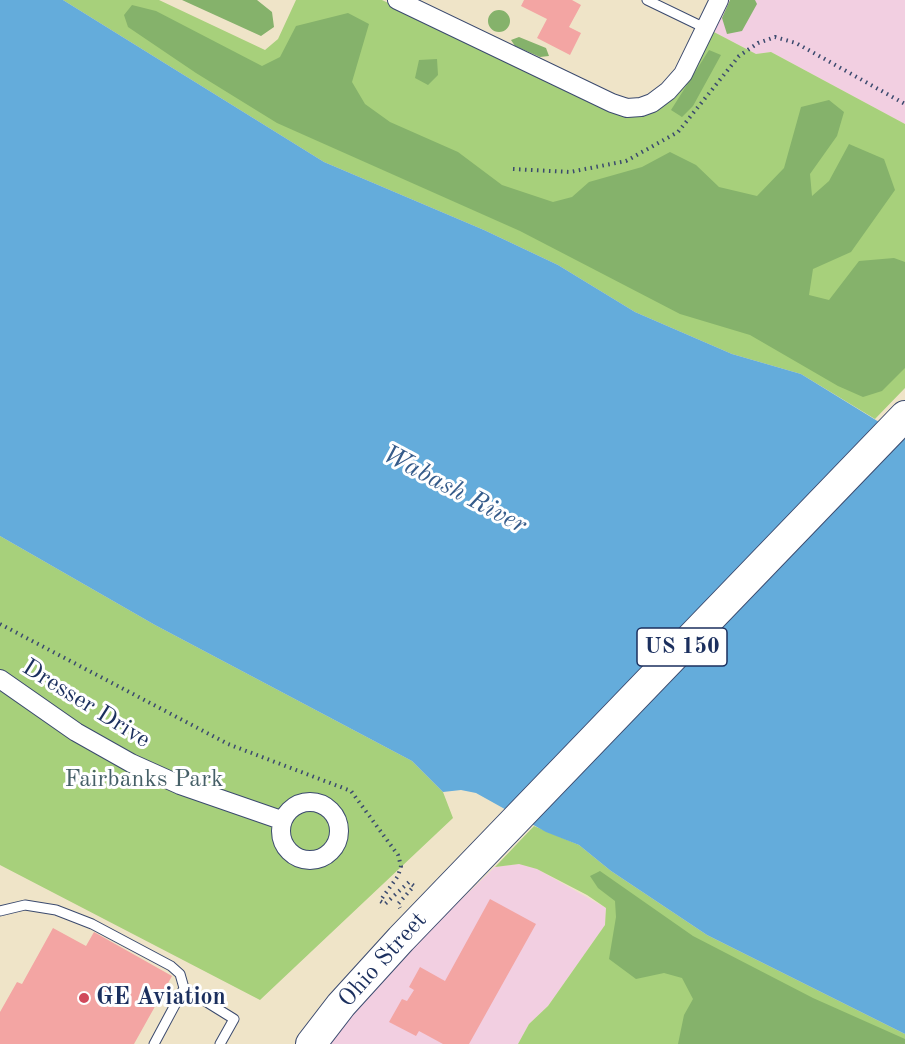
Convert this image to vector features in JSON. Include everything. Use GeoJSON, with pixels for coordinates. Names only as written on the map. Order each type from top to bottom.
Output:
{"type":"FeatureCollection","features":[{"type":"Feature","properties":{"kind":"main road","name":"Ohio Street"},"geometry":{"type":"LineString","coordinates":[[310,1044],[393,947],[905,416]]}},
{"type":"Feature","properties":{"kind":"street"},"geometry":{"type":"LineString","coordinates":[[404,1],[612,103],[627,108],[641,107],[668,91],[683,74],[719,0]]}},
{"type":"Feature","properties":{"kind":"street","name":"Dresser Drive"},"geometry":{"type":"LineString","coordinates":[[0,679],[76,732],[131,763],[180,784],[281,820]]}},
{"type":"Feature","properties":{"kind":"lane"},"geometry":{"type":"LineString","coordinates":[[648,0],[705,28]]}},
{"type":"Feature","properties":{"kind":"lane"},"geometry":{"type":"LineString","coordinates":[[0,911],[25,905],[56,909],[92,924],[171,966],[180,974],[184,988],[234,1019],[220,1044]]}},
{"type":"Feature","properties":{"kind":"lane"},"geometry":{"type":"LineString","coordinates":[[154,1044],[184,988]]}},
{"type":"Feature","properties":{"kind":"path"},"geometry":{"type":"LineString","coordinates":[[513,169],[570,172],[626,161],[678,132],[739,56],[758,43],[775,37],[796,43],[905,104]]}},
{"type":"Feature","properties":{"kind":"path"},"geometry":{"type":"LineString","coordinates":[[0,624],[228,744],[351,791],[398,855],[401,866],[398,876],[380,901],[385,904],[406,883],[412,882],[414,885],[398,904],[405,914]]}},
{"type":"Feature","properties":{"kind":"shaded area"},"geometry":{"type":"Polygon","coordinates":[[[728,0],[905,0],[905,124],[771,52],[756,54],[712,31],[728,0]]]}},
{"type":"Feature","properties":{"kind":"shaded area"},"geometry":{"type":"Polygon","coordinates":[[[519,864],[537,869],[606,908],[605,925],[548,1006],[529,1024],[518,1044],[327,1044],[395,963],[495,867],[519,864]]]}},
{"type":"Feature","properties":{"kind":"green space"},"geometry":{"type":"Polygon","coordinates":[[[63,0],[159,0],[265,50],[278,39],[296,0],[382,0],[605,107],[637,113],[712,31],[756,54],[771,52],[905,124],[905,388],[875,419],[801,374],[732,354],[635,312],[558,265],[484,230],[324,162],[63,0]]]}},
{"type":"Feature","properties":{"kind":"green space"},"geometry":{"type":"Polygon","coordinates":[[[182,0],[257,0],[272,12],[274,27],[261,36],[182,0]]]}},
{"type":"Feature","properties":{"kind":"green space"},"geometry":{"type":"Polygon","coordinates":[[[730,0],[755,0],[757,4],[742,31],[727,34],[722,18],[730,0]]]}},
{"type":"Feature","properties":{"kind":"green space"},"geometry":{"type":"Polygon","coordinates":[[[132,5],[156,11],[262,66],[280,57],[296,26],[348,13],[369,24],[352,82],[365,104],[390,122],[458,152],[502,185],[553,202],[572,197],[589,182],[642,167],[670,152],[696,165],[719,187],[757,196],[784,168],[801,107],[829,100],[844,112],[837,136],[810,174],[812,196],[829,181],[849,144],[884,159],[895,190],[851,252],[813,269],[809,295],[829,300],[859,261],[894,258],[905,262],[905,368],[882,391],[863,397],[838,386],[750,335],[680,314],[520,231],[277,123],[196,73],[128,27],[124,15],[132,5]]]}},
{"type":"Feature","properties":{"kind":"green space"},"geometry":{"type":"Polygon","coordinates":[[[495,10],[503,10],[510,17],[510,25],[503,32],[495,32],[488,25],[488,17],[495,10]]]}},
{"type":"Feature","properties":{"kind":"green space"},"geometry":{"type":"Polygon","coordinates":[[[519,37],[546,48],[549,56],[540,57],[515,46],[511,40],[519,37]]]}},
{"type":"Feature","properties":{"kind":"green space"},"geometry":{"type":"Polygon","coordinates":[[[709,50],[721,55],[693,106],[682,117],[671,110],[709,50]]]}},
{"type":"Feature","properties":{"kind":"green space"},"geometry":{"type":"Polygon","coordinates":[[[437,59],[438,75],[428,85],[415,78],[419,60],[437,59]]]}},
{"type":"Feature","properties":{"kind":"green space","name":"Fairbanks Park"},"geometry":{"type":"Polygon","coordinates":[[[0,536],[155,625],[412,761],[443,792],[453,818],[260,1000],[0,865],[0,536]]]}},
{"type":"Feature","properties":{"kind":"green space"},"geometry":{"type":"Polygon","coordinates":[[[534,826],[579,845],[611,871],[707,935],[905,1034],[905,1044],[518,1044],[529,1024],[548,1006],[605,925],[606,908],[587,895],[537,869],[519,864],[495,867],[534,826]]]}},
{"type":"Feature","properties":{"kind":"green space"},"geometry":{"type":"Polygon","coordinates":[[[600,871],[693,936],[813,998],[905,1039],[905,1044],[678,1044],[684,1015],[693,999],[682,978],[664,973],[636,979],[609,959],[616,917],[615,901],[598,888],[590,876],[600,871]]]}},
{"type":"Feature","properties":{"kind":"water","name":"Wabash River"},"geometry":{"type":"Polygon","coordinates":[[[0,0],[63,0],[324,162],[484,230],[558,265],[635,312],[732,354],[801,374],[905,438],[905,1034],[707,935],[611,871],[579,845],[546,832],[476,793],[461,790],[443,792],[412,761],[155,625],[0,536],[0,0]]]}},
{"type":"Feature","properties":{"kind":"building"},"geometry":{"type":"Polygon","coordinates":[[[524,0],[572,0],[581,5],[569,27],[581,33],[570,55],[537,38],[547,19],[521,6],[524,0]]]}},
{"type":"Feature","properties":{"kind":"building"},"geometry":{"type":"Polygon","coordinates":[[[490,899],[536,924],[469,1044],[443,1044],[419,1031],[416,1036],[389,1022],[402,999],[407,1001],[414,990],[409,987],[420,967],[445,981],[490,899]]]}},
{"type":"Feature","properties":{"kind":"building","name":"GE Aviation"},"geometry":{"type":"Polygon","coordinates":[[[53,928],[86,946],[94,932],[172,976],[134,1044],[0,1044],[0,1012],[17,982],[22,984],[53,928]]]}},
{"type":"Feature","properties":{"kind":"place","name":"GE Aviation"},"geometry":{"type":"Point","coordinates":[84,998]}}]}
